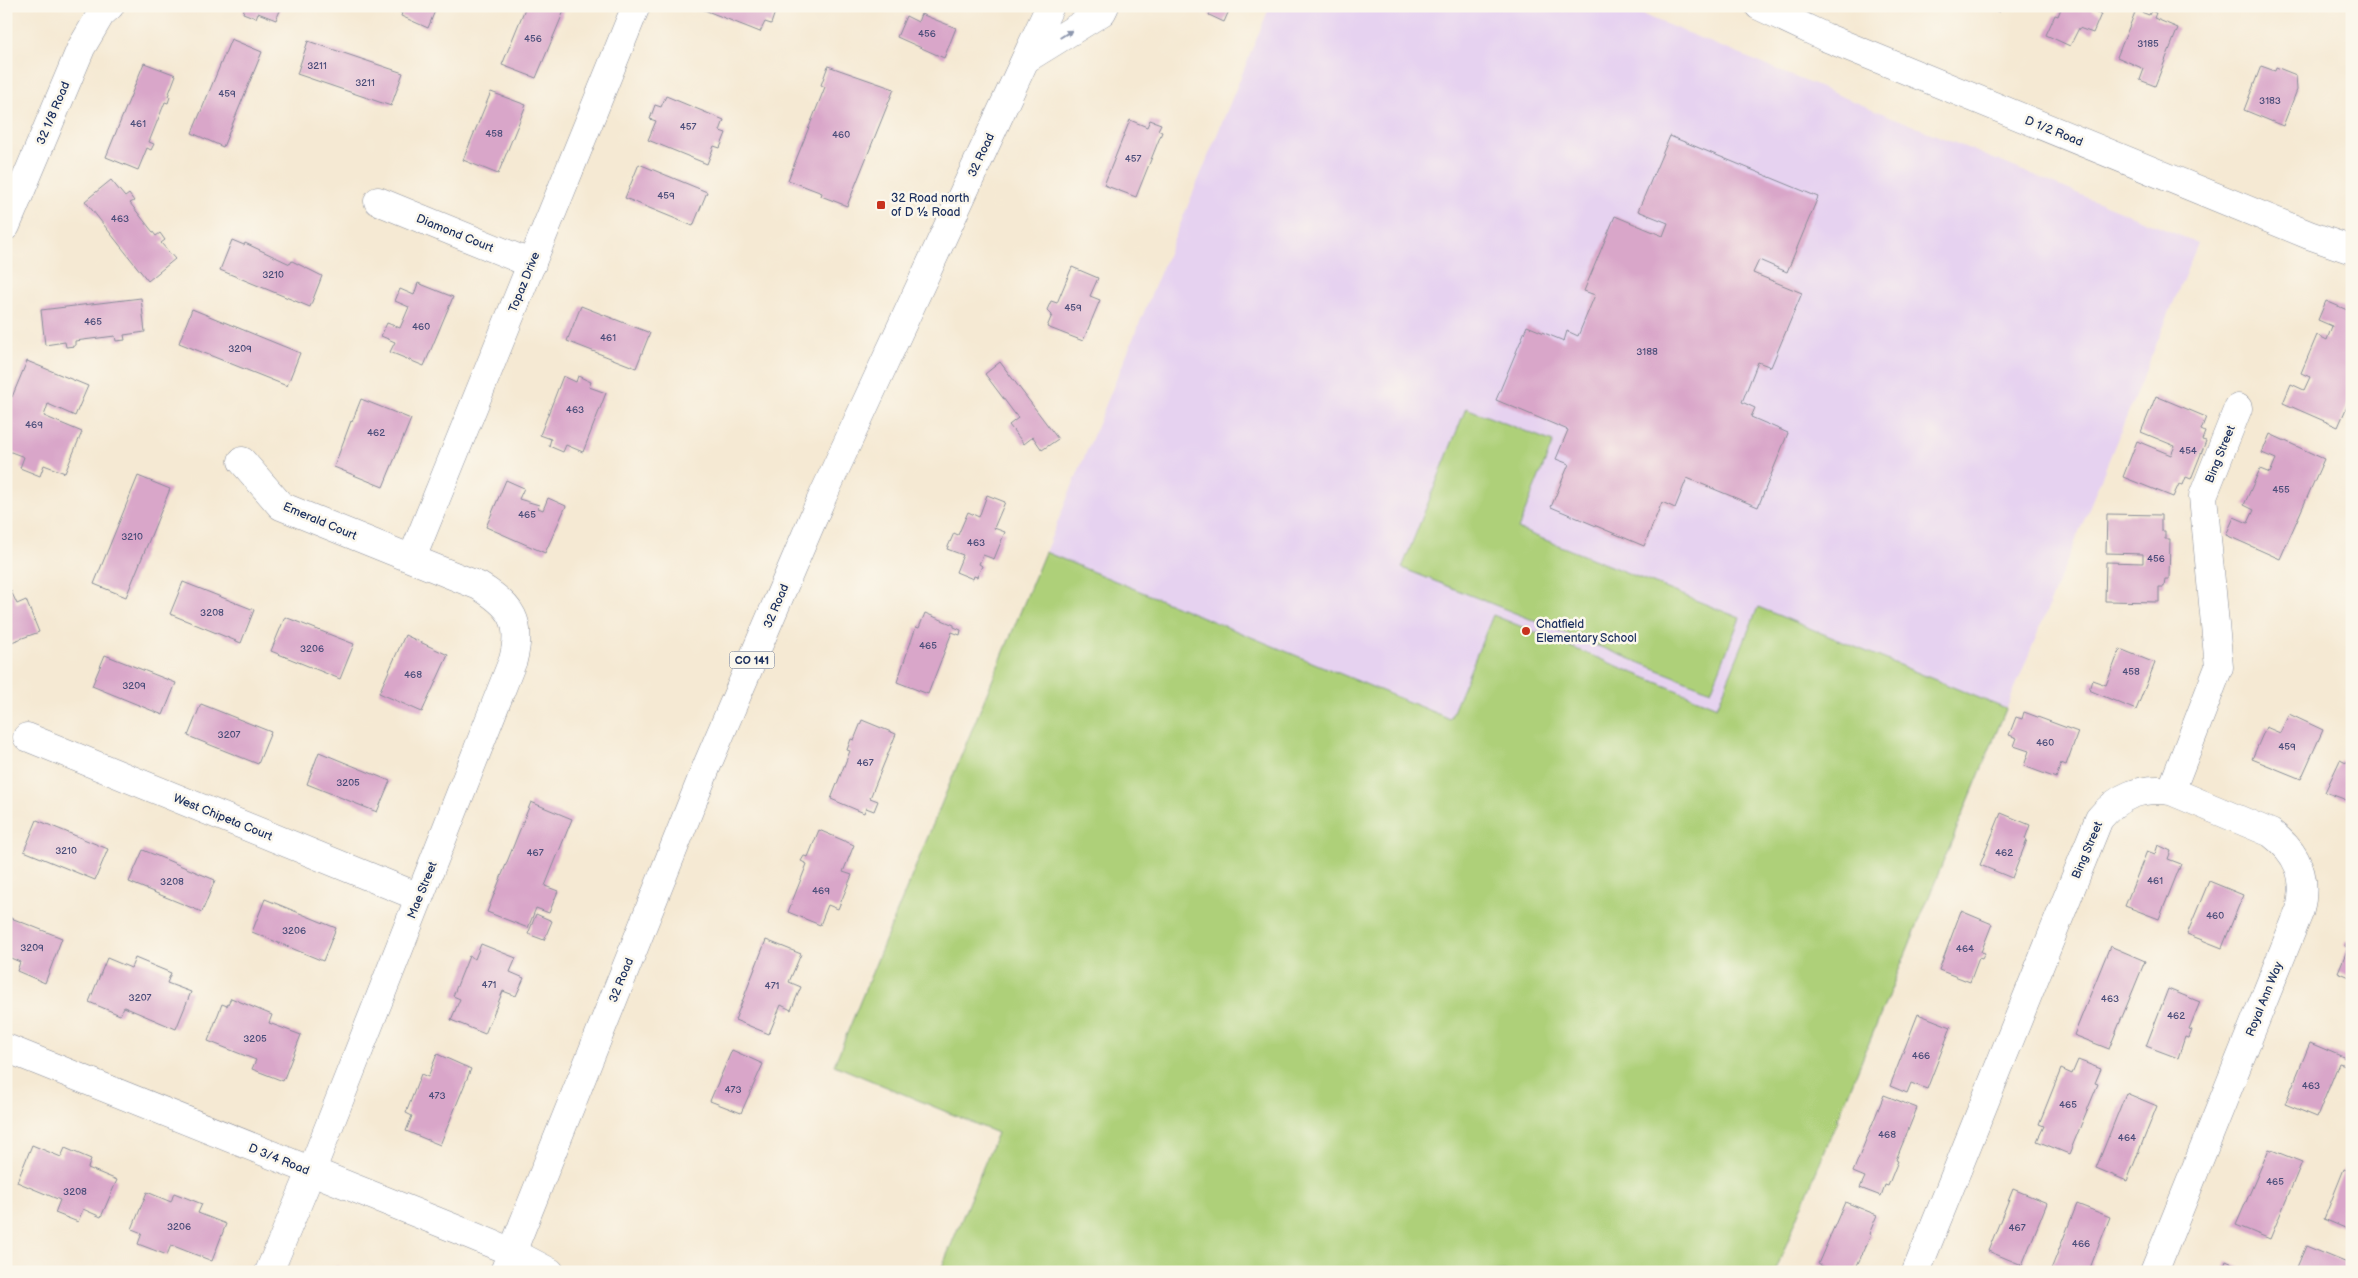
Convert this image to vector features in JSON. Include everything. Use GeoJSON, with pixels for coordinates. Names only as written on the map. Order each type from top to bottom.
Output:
{"type":"FeatureCollection","features":[{"type":"Feature","properties":{"kind":"street","name":"32 1/8 Road"},"geometry":{"type":"LineString","coordinates":[[6,226],[81,48],[101,14],[110,6]]}},
{"type":"Feature","properties":{"kind":"street","name":"Topaz Drive"},"geometry":{"type":"LineString","coordinates":[[412,558],[636,6]]}},
{"type":"Feature","properties":{"kind":"street","name":"32 Road"},"geometry":{"type":"LineString","coordinates":[[508,1262],[720,736],[824,493],[1050,6]]}},
{"type":"Feature","properties":{"kind":"street"},"geometry":{"type":"LineString","coordinates":[[1026,59],[1102,12],[1105,6]]}},
{"type":"Feature","properties":{"kind":"street","name":"D 1/2 Road"},"geometry":{"type":"LineString","coordinates":[[1759,6],[1825,37],[2309,235],[2352,250]]}},
{"type":"Feature","properties":{"kind":"street","name":"Diamond Court"},"geometry":{"type":"LineString","coordinates":[[378,201],[532,264]]}},
{"type":"Feature","properties":{"kind":"street","name":"Bing Street"},"geometry":{"type":"LineString","coordinates":[[1916,1272],[2099,819],[2109,808],[2133,793],[2145,790],[2171,791],[2219,667],[2203,496],[2238,408]]}},
{"type":"Feature","properties":{"kind":"street","name":"Emerald Court"},"geometry":{"type":"LineString","coordinates":[[242,461],[281,506],[412,558]]}},
{"type":"Feature","properties":{"kind":"street","name":"Mae Street"},"geometry":{"type":"LineString","coordinates":[[269,1272],[311,1172],[513,660],[518,641],[514,618],[498,597],[479,586],[412,558]]}},
{"type":"Feature","properties":{"kind":"street","name":"West Chipeta Court"},"geometry":{"type":"LineString","coordinates":[[27,737],[419,898]]}},
{"type":"Feature","properties":{"kind":"street","name":"Royal Ann Way"},"geometry":{"type":"LineString","coordinates":[[2154,1272],[2300,910],[2304,882],[2301,869],[2294,855],[2284,842],[2271,833],[2171,791]]}},
{"type":"Feature","properties":{"kind":"street","name":"D 3/4 Road"},"geometry":{"type":"LineString","coordinates":[[6,1048],[311,1172],[508,1262],[550,1272]]}},
{"type":"Feature","properties":{"kind":"shaded area","name":"Chatfield Elementary School"},"geometry":{"type":"Polygon","coordinates":[[[1270,6],[1622,6],[2198,243],[1775,1272],[940,1272],[997,1133],[834,1065],[1270,6]]]}},
{"type":"Feature","properties":{"kind":"green space"},"geometry":{"type":"Polygon","coordinates":[[[1466,408],[1553,442],[1518,529],[1740,618],[1711,691],[1402,568],[1466,408]]]}},
{"type":"Feature","properties":{"kind":"green space"},"geometry":{"type":"Polygon","coordinates":[[[1045,552],[1450,719],[1493,615],[1717,707],[1758,607],[2006,709],[1775,1272],[940,1272],[997,1133],[834,1065],[1045,552]]]}},
{"type":"Feature","properties":{"kind":"building"},"geometry":{"type":"Polygon","coordinates":[[[245,6],[282,6],[276,20],[258,13],[256,18],[243,13],[245,6]]]}},
{"type":"Feature","properties":{"kind":"building"},"geometry":{"type":"Polygon","coordinates":[[[386,6],[437,6],[428,28],[401,16],[402,13],[386,6]]]}},
{"type":"Feature","properties":{"kind":"building"},"geometry":{"type":"Polygon","coordinates":[[[526,6],[553,6],[564,11],[536,78],[502,65],[526,6]]]}},
{"type":"Feature","properties":{"kind":"building"},"geometry":{"type":"Polygon","coordinates":[[[703,6],[771,6],[776,9],[771,24],[765,22],[760,32],[702,9],[703,6]]]}},
{"type":"Feature","properties":{"kind":"building"},"geometry":{"type":"Polygon","coordinates":[[[1213,6],[1231,6],[1224,22],[1209,15],[1213,6]]]}},
{"type":"Feature","properties":{"kind":"building"},"geometry":{"type":"Polygon","coordinates":[[[1986,6],[2001,6],[1999,12],[1986,6]]]}},
{"type":"Feature","properties":{"kind":"building"},"geometry":{"type":"Polygon","coordinates":[[[2062,6],[2094,6],[2092,10],[2101,14],[2093,33],[2079,28],[2070,46],[2046,35],[2055,15],[2058,16],[2062,6]]]}},
{"type":"Feature","properties":{"kind":"building"},"geometry":{"type":"Polygon","coordinates":[[[2136,10],[2149,15],[2151,11],[2156,13],[2154,18],[2178,28],[2155,86],[2140,80],[2144,69],[2117,57],[2136,10]]]}},
{"type":"Feature","properties":{"kind":"building"},"geometry":{"type":"Polygon","coordinates":[[[921,14],[956,28],[944,58],[897,37],[906,16],[918,22],[921,14]]]}},
{"type":"Feature","properties":{"kind":"building"},"geometry":{"type":"Polygon","coordinates":[[[231,39],[262,52],[223,147],[192,133],[231,39]]]}},
{"type":"Feature","properties":{"kind":"building"},"geometry":{"type":"Polygon","coordinates":[[[308,41],[403,73],[391,106],[297,74],[308,41]]]}},
{"type":"Feature","properties":{"kind":"building"},"geometry":{"type":"Polygon","coordinates":[[[144,63],[176,75],[168,96],[170,97],[168,103],[165,102],[149,142],[154,144],[151,150],[147,148],[138,170],[106,157],[144,63]]]}},
{"type":"Feature","properties":{"kind":"building"},"geometry":{"type":"Polygon","coordinates":[[[828,66],[894,89],[847,206],[821,196],[822,193],[788,180],[825,87],[821,85],[828,66]]]}},
{"type":"Feature","properties":{"kind":"building"},"geometry":{"type":"Polygon","coordinates":[[[2261,66],[2275,71],[2276,67],[2296,75],[2297,90],[2283,126],[2244,110],[2261,66]]]}},
{"type":"Feature","properties":{"kind":"building"},"geometry":{"type":"Polygon","coordinates":[[[491,92],[526,105],[498,174],[463,160],[491,92]]]}},
{"type":"Feature","properties":{"kind":"building"},"geometry":{"type":"Polygon","coordinates":[[[666,96],[724,120],[720,131],[726,133],[720,148],[714,146],[707,164],[648,140],[656,121],[650,119],[655,105],[661,107],[666,96]]]}},
{"type":"Feature","properties":{"kind":"building"},"geometry":{"type":"Polygon","coordinates":[[[1130,120],[1147,127],[1150,120],[1161,124],[1158,130],[1162,132],[1136,197],[1104,185],[1130,120]]]}},
{"type":"Feature","properties":{"kind":"building"},"geometry":{"type":"Polygon","coordinates":[[[1670,136],[1818,197],[1787,272],[1759,260],[1753,273],[1802,293],[1771,367],[1758,362],[1742,402],[1755,408],[1751,417],[1788,433],[1758,507],[1687,478],[1675,508],[1662,502],[1644,546],[1551,507],[1569,464],[1556,459],[1568,430],[1496,400],[1527,326],[1564,341],[1567,331],[1578,336],[1595,295],[1584,291],[1615,216],[1663,236],[1668,223],[1638,211],[1670,136]]]}},
{"type":"Feature","properties":{"kind":"building"},"geometry":{"type":"Polygon","coordinates":[[[639,164],[707,192],[693,226],[625,198],[639,164]]]}},
{"type":"Feature","properties":{"kind":"building"},"geometry":{"type":"Polygon","coordinates":[[[111,180],[125,197],[129,194],[134,201],[130,203],[156,236],[160,233],[165,240],[161,243],[175,259],[148,281],[85,201],[111,180]]]}},
{"type":"Feature","properties":{"kind":"building"},"geometry":{"type":"Polygon","coordinates":[[[232,240],[244,245],[245,243],[290,264],[292,261],[322,276],[310,307],[220,270],[232,240]]]}},
{"type":"Feature","properties":{"kind":"building"},"geometry":{"type":"Polygon","coordinates":[[[1072,267],[1098,278],[1090,296],[1100,300],[1083,341],[1047,327],[1052,315],[1047,310],[1051,301],[1057,303],[1072,267]]]}},
{"type":"Feature","properties":{"kind":"building"},"geometry":{"type":"Polygon","coordinates":[[[418,283],[453,297],[424,366],[390,352],[395,342],[381,336],[387,323],[400,328],[409,307],[395,301],[400,289],[414,295],[418,283]]]}},
{"type":"Feature","properties":{"kind":"building"},"geometry":{"type":"Polygon","coordinates":[[[141,298],[145,332],[124,335],[125,340],[116,341],[115,336],[75,341],[75,346],[66,347],[65,342],[45,345],[41,310],[141,298]]]}},
{"type":"Feature","properties":{"kind":"building"},"geometry":{"type":"Polygon","coordinates":[[[2326,301],[2352,312],[2352,395],[2338,427],[2283,403],[2291,384],[2304,390],[2310,377],[2301,373],[2317,335],[2327,340],[2332,326],[2318,320],[2326,301]]]}},
{"type":"Feature","properties":{"kind":"building"},"geometry":{"type":"Polygon","coordinates":[[[581,306],[650,333],[636,368],[567,341],[581,306]]]}},
{"type":"Feature","properties":{"kind":"building"},"geometry":{"type":"Polygon","coordinates":[[[192,309],[300,353],[287,386],[179,343],[192,309]]]}},
{"type":"Feature","properties":{"kind":"building"},"geometry":{"type":"Polygon","coordinates":[[[27,361],[88,386],[75,416],[48,404],[44,416],[82,432],[65,473],[44,465],[40,476],[20,468],[24,457],[6,450],[6,406],[10,396],[12,397],[27,361]]]}},
{"type":"Feature","properties":{"kind":"building"},"geometry":{"type":"Polygon","coordinates":[[[1000,362],[1058,439],[1042,450],[1033,437],[1024,444],[1009,425],[1018,418],[985,374],[1000,362]]]}},
{"type":"Feature","properties":{"kind":"building"},"geometry":{"type":"Polygon","coordinates":[[[563,376],[576,382],[578,376],[591,382],[589,387],[606,393],[583,452],[566,445],[563,452],[549,446],[551,439],[540,435],[563,376]]]}},
{"type":"Feature","properties":{"kind":"building"},"geometry":{"type":"Polygon","coordinates":[[[2156,396],[2206,417],[2201,430],[2205,432],[2202,440],[2206,441],[2191,479],[2186,477],[2183,485],[2179,484],[2173,497],[2123,477],[2137,441],[2171,455],[2175,446],[2141,432],[2156,396]]]}},
{"type":"Feature","properties":{"kind":"building"},"geometry":{"type":"Polygon","coordinates":[[[361,399],[411,419],[383,487],[334,467],[361,399]]]}},
{"type":"Feature","properties":{"kind":"building"},"geometry":{"type":"Polygon","coordinates":[[[2270,434],[2324,459],[2280,559],[2226,535],[2234,517],[2248,523],[2254,510],[2244,505],[2260,469],[2270,473],[2276,459],[2262,453],[2270,434]]]}},
{"type":"Feature","properties":{"kind":"building"},"geometry":{"type":"Polygon","coordinates":[[[138,476],[170,489],[126,597],[94,584],[138,476]]]}},
{"type":"Feature","properties":{"kind":"building"},"geometry":{"type":"Polygon","coordinates":[[[506,480],[524,488],[519,499],[539,505],[538,508],[543,510],[548,498],[566,506],[545,553],[486,527],[506,480]]]}},
{"type":"Feature","properties":{"kind":"building"},"geometry":{"type":"Polygon","coordinates":[[[987,495],[1005,502],[994,528],[1005,532],[994,559],[983,555],[979,564],[982,566],[977,577],[974,576],[973,579],[956,572],[963,555],[947,549],[954,533],[958,535],[968,512],[979,517],[987,495]]]}},
{"type":"Feature","properties":{"kind":"building"},"geometry":{"type":"Polygon","coordinates":[[[2107,514],[2161,515],[2161,531],[2165,531],[2165,539],[2170,539],[2169,579],[2165,579],[2164,587],[2159,587],[2159,602],[2105,601],[2106,562],[2143,563],[2143,554],[2106,553],[2107,514]]]}},
{"type":"Feature","properties":{"kind":"building"},"geometry":{"type":"Polygon","coordinates":[[[183,582],[254,610],[241,643],[170,614],[183,582]]]}},
{"type":"Feature","properties":{"kind":"building"},"geometry":{"type":"Polygon","coordinates":[[[11,591],[17,604],[26,600],[39,632],[6,644],[6,594],[11,591]]]}},
{"type":"Feature","properties":{"kind":"building"},"geometry":{"type":"Polygon","coordinates":[[[925,613],[954,625],[954,627],[961,630],[960,635],[952,632],[928,694],[897,682],[916,627],[919,628],[925,613]]]}},
{"type":"Feature","properties":{"kind":"building"},"geometry":{"type":"Polygon","coordinates":[[[285,617],[354,644],[340,679],[271,651],[285,617]]]}},
{"type":"Feature","properties":{"kind":"building"},"geometry":{"type":"Polygon","coordinates":[[[405,635],[448,655],[422,712],[379,693],[405,635]]]}},
{"type":"Feature","properties":{"kind":"building"},"geometry":{"type":"Polygon","coordinates":[[[2120,649],[2155,663],[2136,710],[2089,690],[2092,680],[2106,685],[2120,649]]]}},
{"type":"Feature","properties":{"kind":"building"},"geometry":{"type":"Polygon","coordinates":[[[105,655],[176,683],[163,715],[92,686],[105,655]]]}},
{"type":"Feature","properties":{"kind":"building"},"geometry":{"type":"Polygon","coordinates":[[[201,704],[271,732],[258,764],[188,736],[201,704]]]}},
{"type":"Feature","properties":{"kind":"building"},"geometry":{"type":"Polygon","coordinates":[[[2024,712],[2078,732],[2066,765],[2061,763],[2056,778],[2024,766],[2029,751],[2014,746],[2017,738],[2009,735],[2016,717],[2022,719],[2024,712]]]}},
{"type":"Feature","properties":{"kind":"building"},"geometry":{"type":"Polygon","coordinates":[[[2289,714],[2323,730],[2301,779],[2252,759],[2266,727],[2280,733],[2289,714]]]}},
{"type":"Feature","properties":{"kind":"building"},"geometry":{"type":"Polygon","coordinates":[[[862,720],[896,734],[870,798],[878,801],[874,811],[866,808],[864,813],[831,799],[850,751],[847,750],[851,739],[854,740],[862,720]]]}},
{"type":"Feature","properties":{"kind":"building"},"geometry":{"type":"Polygon","coordinates":[[[319,752],[390,781],[377,812],[307,784],[319,752]]]}},
{"type":"Feature","properties":{"kind":"building"},"geometry":{"type":"Polygon","coordinates":[[[2340,760],[2352,766],[2352,802],[2325,792],[2340,760]]]}},
{"type":"Feature","properties":{"kind":"building"},"geometry":{"type":"Polygon","coordinates":[[[531,802],[572,819],[545,886],[558,891],[549,913],[536,908],[528,928],[487,912],[531,802]]]}},
{"type":"Feature","properties":{"kind":"building"},"geometry":{"type":"Polygon","coordinates":[[[2001,813],[2030,825],[2025,839],[2027,840],[2012,878],[1980,865],[2001,813]]]}},
{"type":"Feature","properties":{"kind":"building"},"geometry":{"type":"Polygon","coordinates":[[[37,820],[108,849],[95,880],[24,851],[37,820]]]}},
{"type":"Feature","properties":{"kind":"building"},"geometry":{"type":"Polygon","coordinates":[[[819,830],[854,845],[843,872],[852,875],[838,909],[828,905],[820,925],[788,912],[807,864],[801,861],[804,856],[808,857],[819,830]]]}},
{"type":"Feature","properties":{"kind":"building"},"geometry":{"type":"Polygon","coordinates":[[[2158,845],[2171,851],[2168,859],[2181,864],[2159,919],[2125,906],[2147,851],[2155,854],[2158,845]]]}},
{"type":"Feature","properties":{"kind":"building"},"geometry":{"type":"Polygon","coordinates":[[[143,850],[215,880],[202,912],[129,882],[143,850]]]}},
{"type":"Feature","properties":{"kind":"building"},"geometry":{"type":"Polygon","coordinates":[[[2209,881],[2243,895],[2222,948],[2187,934],[2209,881]]]}},
{"type":"Feature","properties":{"kind":"building"},"geometry":{"type":"Polygon","coordinates":[[[265,899],[336,928],[323,961],[252,932],[265,899]]]}},
{"type":"Feature","properties":{"kind":"building"},"geometry":{"type":"Polygon","coordinates":[[[1961,911],[1992,924],[1981,952],[1985,953],[1982,959],[1979,958],[1970,982],[1939,970],[1961,911]]]}},
{"type":"Feature","properties":{"kind":"building"},"geometry":{"type":"Polygon","coordinates":[[[536,914],[552,921],[544,940],[528,934],[536,914]]]}},
{"type":"Feature","properties":{"kind":"building"},"geometry":{"type":"Polygon","coordinates":[[[6,916],[62,938],[45,983],[17,971],[20,962],[6,956],[6,916]]]}},
{"type":"Feature","properties":{"kind":"building"},"geometry":{"type":"Polygon","coordinates":[[[2352,939],[2352,978],[2338,972],[2348,948],[2345,946],[2347,941],[2350,942],[2352,939]]]}},
{"type":"Feature","properties":{"kind":"building"},"geometry":{"type":"Polygon","coordinates":[[[766,940],[801,954],[789,982],[801,987],[791,1010],[781,1005],[769,1034],[735,1020],[766,940]]]}},
{"type":"Feature","properties":{"kind":"building"},"geometry":{"type":"Polygon","coordinates":[[[481,944],[516,958],[510,972],[524,978],[516,996],[503,991],[485,1034],[451,1020],[460,999],[453,996],[469,956],[475,959],[481,944]]]}},
{"type":"Feature","properties":{"kind":"building"},"geometry":{"type":"Polygon","coordinates":[[[2110,946],[2145,961],[2109,1049],[2074,1035],[2110,946]]]}},
{"type":"Feature","properties":{"kind":"building"},"geometry":{"type":"Polygon","coordinates":[[[107,958],[131,968],[135,958],[171,973],[167,983],[191,992],[176,1029],[124,1007],[120,1015],[89,1002],[107,958]]]}},
{"type":"Feature","properties":{"kind":"building"},"geometry":{"type":"Polygon","coordinates":[[[2168,989],[2200,1002],[2189,1029],[2192,1030],[2189,1038],[2185,1037],[2178,1058],[2146,1046],[2168,989]]]}},
{"type":"Feature","properties":{"kind":"building"},"geometry":{"type":"Polygon","coordinates":[[[231,998],[272,1015],[269,1023],[301,1035],[283,1081],[252,1069],[256,1060],[208,1041],[222,1004],[227,1006],[231,998]]]}},
{"type":"Feature","properties":{"kind":"building"},"geometry":{"type":"Polygon","coordinates":[[[1918,1014],[1951,1027],[1927,1089],[1911,1083],[1907,1093],[1890,1086],[1918,1014]]]}},
{"type":"Feature","properties":{"kind":"building"},"geometry":{"type":"Polygon","coordinates":[[[2310,1043],[2348,1059],[2346,1065],[2339,1063],[2317,1117],[2285,1104],[2310,1043]]]}},
{"type":"Feature","properties":{"kind":"building"},"geometry":{"type":"Polygon","coordinates":[[[732,1050],[763,1064],[741,1113],[710,1101],[732,1050]]]}},
{"type":"Feature","properties":{"kind":"building"},"geometry":{"type":"Polygon","coordinates":[[[437,1054],[471,1069],[440,1145],[406,1131],[412,1116],[406,1113],[421,1074],[428,1077],[437,1054]]]}},
{"type":"Feature","properties":{"kind":"building"},"geometry":{"type":"Polygon","coordinates":[[[2078,1060],[2101,1069],[2095,1083],[2098,1084],[2069,1154],[2037,1141],[2044,1126],[2039,1124],[2061,1069],[2072,1074],[2078,1060]]]}},
{"type":"Feature","properties":{"kind":"building"},"geometry":{"type":"Polygon","coordinates":[[[2126,1093],[2157,1106],[2127,1181],[2096,1168],[2126,1093]]]}},
{"type":"Feature","properties":{"kind":"building"},"geometry":{"type":"Polygon","coordinates":[[[1884,1095],[1917,1108],[1896,1160],[1898,1161],[1888,1186],[1885,1185],[1881,1196],[1860,1188],[1865,1177],[1853,1172],[1884,1095]]]}},
{"type":"Feature","properties":{"kind":"building"},"geometry":{"type":"Polygon","coordinates":[[[32,1145],[61,1157],[65,1148],[91,1159],[88,1168],[117,1180],[101,1217],[83,1209],[78,1222],[55,1213],[60,1200],[17,1182],[32,1145]]]}},
{"type":"Feature","properties":{"kind":"building"},"geometry":{"type":"Polygon","coordinates":[[[2269,1149],[2302,1162],[2270,1239],[2236,1225],[2269,1149]]]}},
{"type":"Feature","properties":{"kind":"building"},"geometry":{"type":"Polygon","coordinates":[[[2344,1169],[2352,1172],[2352,1231],[2324,1219],[2344,1169]]]}},
{"type":"Feature","properties":{"kind":"building"},"geometry":{"type":"Polygon","coordinates":[[[2013,1189],[2047,1203],[2022,1265],[1988,1251],[2013,1189]]]}},
{"type":"Feature","properties":{"kind":"building"},"geometry":{"type":"Polygon","coordinates":[[[147,1192],[171,1202],[174,1193],[202,1204],[198,1213],[226,1224],[212,1261],[171,1245],[167,1255],[138,1244],[142,1233],[132,1229],[147,1192]]]}},
{"type":"Feature","properties":{"kind":"building"},"geometry":{"type":"Polygon","coordinates":[[[1845,1202],[1877,1215],[1869,1234],[1871,1235],[1854,1272],[1836,1272],[1818,1264],[1845,1202]]]}},
{"type":"Feature","properties":{"kind":"building"},"geometry":{"type":"Polygon","coordinates":[[[2077,1204],[2110,1217],[2090,1268],[2092,1269],[2091,1272],[2050,1272],[2077,1204]]]}},
{"type":"Feature","properties":{"kind":"building"},"geometry":{"type":"Polygon","coordinates":[[[2306,1246],[2352,1265],[2352,1272],[2295,1272],[2306,1246]]]}},
{"type":"Feature","properties":{"kind":"building"},"geometry":{"type":"Polygon","coordinates":[[[2226,1261],[2251,1272],[2222,1272],[2226,1261]]]}},
{"type":"Feature","properties":{"kind":"building"},"geometry":{"type":"Polygon","coordinates":[[[336,1266],[351,1272],[334,1272],[336,1266]]]}},
{"type":"Feature","properties":{"kind":"place","name":"32 Road north of D ½ Road"},"geometry":{"type":"Point","coordinates":[881,205]}},
{"type":"Feature","properties":{"kind":"place","name":"Chatfield Elementary School"},"geometry":{"type":"Point","coordinates":[1526,631]}}]}
